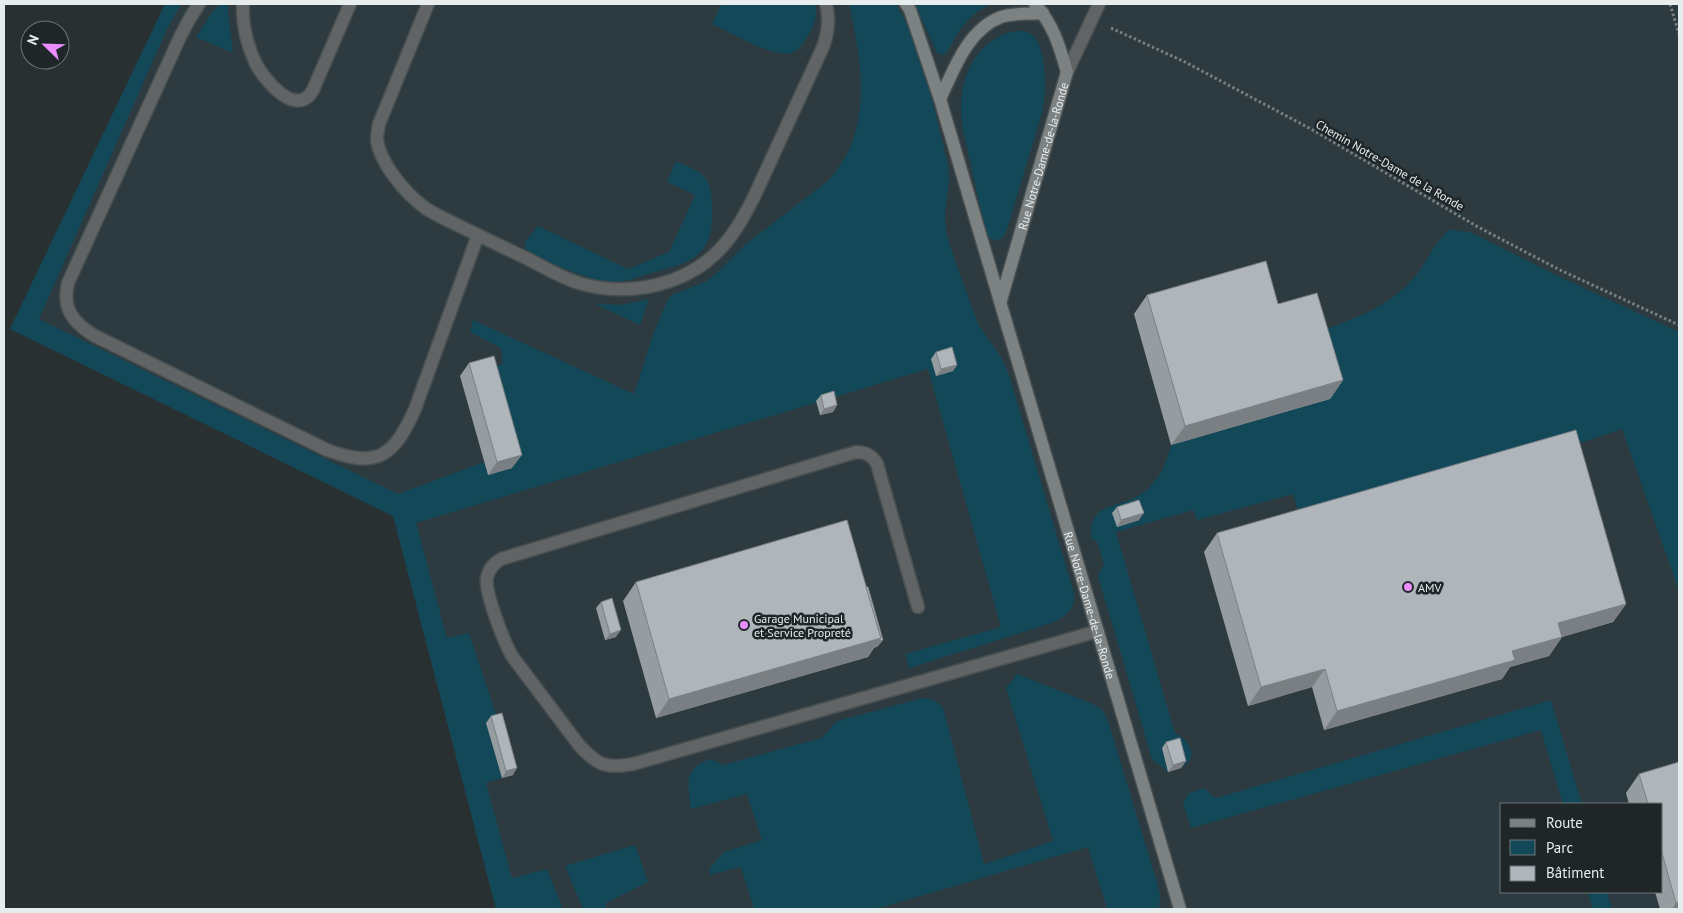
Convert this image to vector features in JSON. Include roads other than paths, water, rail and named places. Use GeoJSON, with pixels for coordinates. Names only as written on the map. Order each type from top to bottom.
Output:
{"type":"FeatureCollection","features":[{"type":"Feature","properties":{"kind":"main road","name":"Rue Notre-Dame-de-la-Ronde"},"geometry":{"type":"LineString","coordinates":[[906,4],[940,99],[1001,300],[1180,909]]}},
{"type":"Feature","properties":{"kind":"main road","name":"Rue Notre-Dame-de-la-Ronde"},"geometry":{"type":"LineString","coordinates":[[940,99],[962,53],[980,30],[1001,17],[1039,8],[1056,34],[1067,72],[1001,300]]}},
{"type":"Feature","properties":{"kind":"street"},"geometry":{"type":"LineString","coordinates":[[200,4],[180,37],[68,283],[66,292],[68,306],[72,316],[83,328],[93,335],[327,450],[344,457],[371,458],[384,454],[395,445],[406,430],[478,235]]}},
{"type":"Feature","properties":{"kind":"street"},"geometry":{"type":"LineString","coordinates":[[243,4],[243,26],[256,63],[263,74],[280,92],[299,101],[306,99],[310,95],[350,4]]}},
{"type":"Feature","properties":{"kind":"street"},"geometry":{"type":"LineString","coordinates":[[428,4],[379,124],[377,138],[387,166],[411,196],[424,207],[478,235],[582,284],[604,288],[629,289],[645,288],[688,274],[701,266],[723,246],[742,220],[826,38],[828,16],[826,4]]}},
{"type":"Feature","properties":{"kind":"street"},"geometry":{"type":"LineString","coordinates":[[1067,72],[1100,4]]}},
{"type":"Feature","properties":{"kind":"street"},"geometry":{"type":"LineString","coordinates":[[918,607],[878,464],[868,453],[862,452],[846,455],[508,556],[495,562],[487,576],[486,583],[505,643],[512,656],[590,757],[609,766],[618,767],[1098,631]]}},
{"type":"Feature","properties":{"kind":"place","name":"AMV"},"geometry":{"type":"Point","coordinates":[1408,587]}},
{"type":"Feature","properties":{"kind":"place","name":"Garage Municipal et Service Propreté"},"geometry":{"type":"Point","coordinates":[744,625]}}]}
